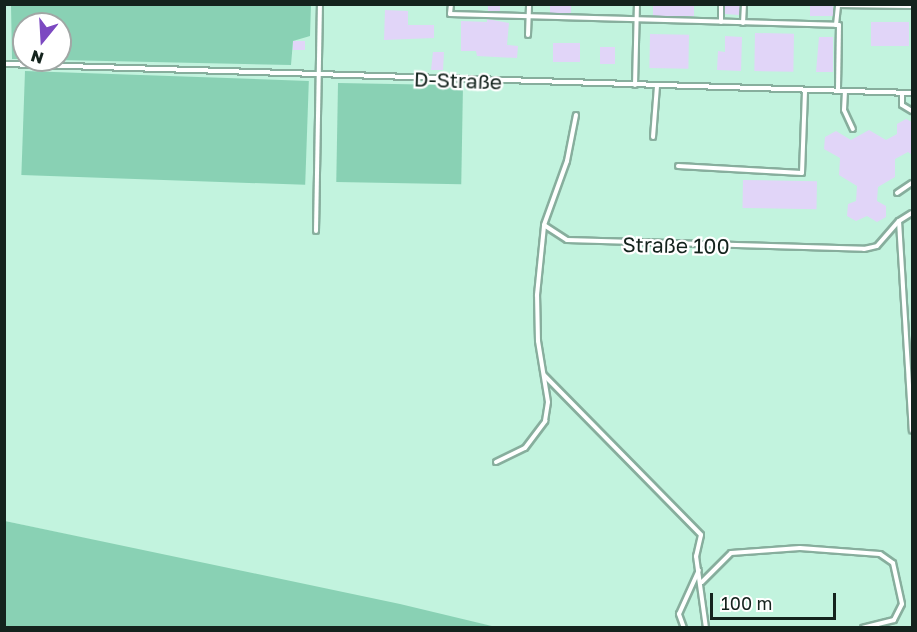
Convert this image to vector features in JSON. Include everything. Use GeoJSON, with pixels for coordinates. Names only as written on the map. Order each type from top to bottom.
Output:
{"type":"FeatureCollection","features":[{"type":"Feature","properties":{"kind":"lane"},"geometry":{"type":"LineString","coordinates":[[316,231],[316,76],[320,4]]}},
{"type":"Feature","properties":{"kind":"lane"},"geometry":{"type":"LineString","coordinates":[[451,4],[450,14],[839,25],[838,91]]}},
{"type":"Feature","properties":{"kind":"lane"},"geometry":{"type":"LineString","coordinates":[[528,35],[529,4]]}},
{"type":"Feature","properties":{"kind":"lane"},"geometry":{"type":"LineString","coordinates":[[635,85],[638,4]]}},
{"type":"Feature","properties":{"kind":"lane"},"geometry":{"type":"LineString","coordinates":[[721,4],[721,22]]}},
{"type":"Feature","properties":{"kind":"lane"},"geometry":{"type":"LineString","coordinates":[[743,23],[744,4]]}},
{"type":"Feature","properties":{"kind":"lane"},"geometry":{"type":"LineString","coordinates":[[836,25],[838,5],[912,6]]}},
{"type":"Feature","properties":{"kind":"lane","name":"D-Straße"},"geometry":{"type":"LineString","coordinates":[[4,64],[316,76],[912,93]]}},
{"type":"Feature","properties":{"kind":"lane"},"geometry":{"type":"LineString","coordinates":[[653,137],[657,86]]}},
{"type":"Feature","properties":{"kind":"lane"},"geometry":{"type":"LineString","coordinates":[[678,166],[802,173],[805,90]]}},
{"type":"Feature","properties":{"kind":"lane"},"geometry":{"type":"LineString","coordinates":[[845,91],[844,110],[853,129]]}},
{"type":"Feature","properties":{"kind":"lane"},"geometry":{"type":"LineString","coordinates":[[902,93],[902,105],[912,111]]}},
{"type":"Feature","properties":{"kind":"lane"},"geometry":{"type":"LineString","coordinates":[[496,462],[525,448],[536,437],[546,411],[544,375],[538,341],[537,295],[544,225],[567,161],[576,116]]}},
{"type":"Feature","properties":{"kind":"lane"},"geometry":{"type":"LineString","coordinates":[[897,193],[912,183]]}},
{"type":"Feature","properties":{"kind":"lane","name":"Straße 100"},"geometry":{"type":"LineString","coordinates":[[544,225],[578,243],[864,249],[877,246],[899,221],[912,213]]}},
{"type":"Feature","properties":{"kind":"lane"},"geometry":{"type":"LineString","coordinates":[[899,221],[912,431]]}},
{"type":"Feature","properties":{"kind":"lane"},"geometry":{"type":"LineString","coordinates":[[544,375],[702,535],[696,556],[702,582],[706,627]]}},
{"type":"Feature","properties":{"kind":"lane"},"geometry":{"type":"LineString","coordinates":[[702,582],[731,554],[800,548],[880,554],[893,563],[902,604],[894,620],[863,627]]}},
{"type":"Feature","properties":{"kind":"lane"},"geometry":{"type":"LineString","coordinates":[[684,627],[679,614],[699,570]]}},
{"type":"Feature","properties":{"kind":"shaded area"},"geometry":{"type":"Polygon","coordinates":[[[5,5],[912,5],[912,627],[496,627],[5,521],[5,5]]]}},
{"type":"Feature","properties":{"kind":"shaded area"},"geometry":{"type":"Polygon","coordinates":[[[11,5],[311,5],[310,36],[293,41],[291,65],[72,60],[72,12],[12,12],[12,59],[11,5]]]}},
{"type":"Feature","properties":{"kind":"shaded area"},"geometry":{"type":"Polygon","coordinates":[[[25,72],[309,81],[305,185],[21,175],[25,72]]]}},
{"type":"Feature","properties":{"kind":"shaded area"},"geometry":{"type":"Polygon","coordinates":[[[338,83],[463,85],[461,184],[336,182],[338,83]]]}},
{"type":"Feature","properties":{"kind":"shaded area"},"geometry":{"type":"Polygon","coordinates":[[[5,521],[400,604],[496,627],[5,627],[5,521]]]}},
{"type":"Feature","properties":{"kind":"building"},"geometry":{"type":"Polygon","coordinates":[[[488,4],[500,4],[500,11],[488,11],[488,4]]]}},
{"type":"Feature","properties":{"kind":"building"},"geometry":{"type":"Polygon","coordinates":[[[550,4],[571,4],[571,13],[550,13],[550,4]]]}},
{"type":"Feature","properties":{"kind":"building"},"geometry":{"type":"Polygon","coordinates":[[[653,4],[694,4],[694,16],[653,16],[653,4]]]}},
{"type":"Feature","properties":{"kind":"building"},"geometry":{"type":"Polygon","coordinates":[[[725,4],[740,4],[739,15],[725,14],[725,4]]]}},
{"type":"Feature","properties":{"kind":"building"},"geometry":{"type":"Polygon","coordinates":[[[810,4],[833,4],[833,16],[810,16],[810,4]]]}},
{"type":"Feature","properties":{"kind":"building"},"geometry":{"type":"Polygon","coordinates":[[[385,10],[408,11],[408,25],[434,25],[434,38],[384,40],[385,10]]]}},
{"type":"Feature","properties":{"kind":"building"},"geometry":{"type":"Polygon","coordinates":[[[487,19],[509,23],[507,45],[518,46],[517,58],[477,56],[476,51],[461,51],[461,21],[487,22],[487,19]]]}},
{"type":"Feature","properties":{"kind":"building"},"geometry":{"type":"Polygon","coordinates":[[[871,22],[909,22],[909,46],[871,46],[871,22]]]}},
{"type":"Feature","properties":{"kind":"building"},"geometry":{"type":"Polygon","coordinates":[[[755,33],[794,34],[793,72],[754,71],[755,33]]]}},
{"type":"Feature","properties":{"kind":"building"},"geometry":{"type":"Polygon","coordinates":[[[650,34],[689,35],[688,69],[649,68],[650,34]]]}},
{"type":"Feature","properties":{"kind":"building"},"geometry":{"type":"Polygon","coordinates":[[[725,36],[742,37],[741,71],[717,70],[718,51],[725,52],[725,36]]]}},
{"type":"Feature","properties":{"kind":"building"},"geometry":{"type":"Polygon","coordinates":[[[819,37],[833,37],[833,72],[816,72],[819,37]]]}},
{"type":"Feature","properties":{"kind":"building"},"geometry":{"type":"Polygon","coordinates":[[[293,41],[305,41],[305,50],[293,50],[293,41]]]}},
{"type":"Feature","properties":{"kind":"building"},"geometry":{"type":"Polygon","coordinates":[[[553,43],[580,43],[580,62],[553,62],[553,43]]]}},
{"type":"Feature","properties":{"kind":"building"},"geometry":{"type":"Polygon","coordinates":[[[600,47],[615,47],[615,64],[600,64],[600,47]]]}},
{"type":"Feature","properties":{"kind":"building"},"geometry":{"type":"Polygon","coordinates":[[[433,52],[444,52],[443,70],[431,70],[433,52]]]}},
{"type":"Feature","properties":{"kind":"building"},"geometry":{"type":"Polygon","coordinates":[[[906,119],[912,122],[912,155],[908,152],[895,159],[895,177],[878,187],[877,201],[886,206],[886,217],[877,222],[867,216],[856,221],[847,216],[848,204],[856,201],[857,186],[839,175],[840,158],[824,149],[825,137],[836,131],[851,140],[869,130],[886,140],[897,134],[897,124],[906,119]]]}},
{"type":"Feature","properties":{"kind":"building"},"geometry":{"type":"Polygon","coordinates":[[[743,180],[817,181],[817,209],[743,208],[743,180]]]}}]}
